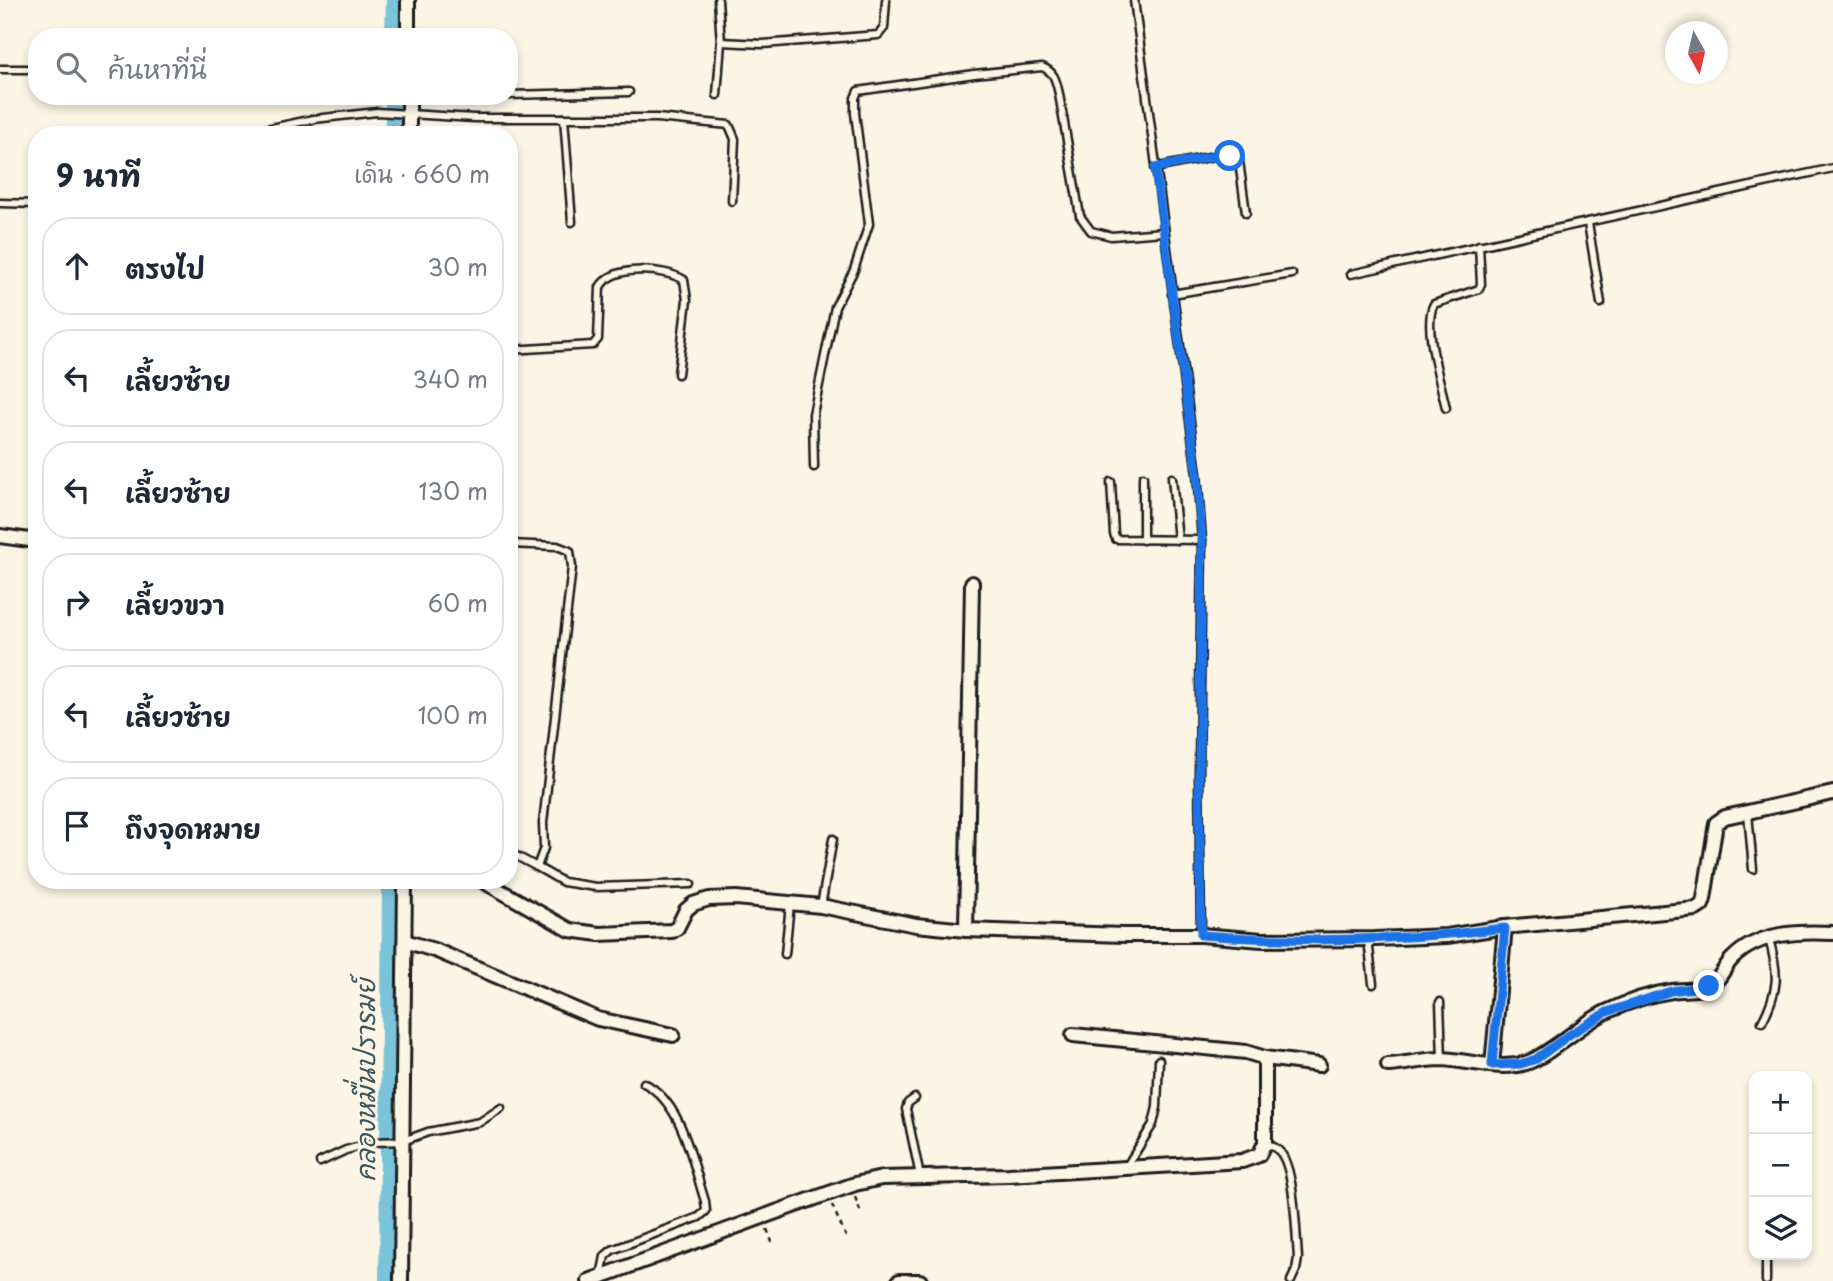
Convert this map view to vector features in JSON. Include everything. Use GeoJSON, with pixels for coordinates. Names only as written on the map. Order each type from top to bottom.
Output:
{"type":"FeatureCollection","features":[{"type":"Feature","properties":{"kind":"street"},"geometry":{"type":"LineString","coordinates":[[408,0],[408,28]]}},
{"type":"Feature","properties":{"kind":"street"},"geometry":{"type":"LineString","coordinates":[[408,105],[409,126]]}},
{"type":"Feature","properties":{"kind":"street"},"geometry":{"type":"LineString","coordinates":[[0,536],[28,540]]}},
{"type":"Feature","properties":{"kind":"street"},"geometry":{"type":"LineString","coordinates":[[966,930],[972,583]]}},
{"type":"Feature","properties":{"kind":"street"},"geometry":{"type":"LineString","coordinates":[[497,889],[570,930],[599,934],[672,931],[677,928],[688,907],[709,899],[736,898],[821,906],[916,925],[966,930],[1201,935],[1262,940],[1447,936],[1696,909],[1702,905],[1704,898],[1716,823],[1725,817],[1833,793]]}},
{"type":"Feature","properties":{"kind":"street"},"geometry":{"type":"LineString","coordinates":[[401,1281],[405,889]]}},
{"type":"Feature","properties":{"kind":"street"},"geometry":{"type":"LineString","coordinates":[[1492,1065],[1505,928]]}},
{"type":"Feature","properties":{"kind":"street"},"geometry":{"type":"LineString","coordinates":[[1388,1065],[1443,1059],[1492,1065],[1521,1064],[1536,1059],[1607,1012],[1671,991],[1709,986],[1742,949],[1769,937],[1806,932],[1833,933]]}},
{"type":"Feature","properties":{"kind":"street"},"geometry":{"type":"LineString","coordinates":[[405,941],[437,951],[598,1019],[673,1035]]}},
{"type":"Feature","properties":{"kind":"street"},"geometry":{"type":"LineString","coordinates":[[1073,1035],[1246,1052],[1265,1058],[1319,1065]]}},
{"type":"Feature","properties":{"kind":"street"},"geometry":{"type":"LineString","coordinates":[[595,1279],[828,1194],[882,1178],[1009,1175],[1242,1161],[1259,1155],[1265,1143],[1265,1058]]}},
{"type":"Feature","properties":{"kind":"street"},"geometry":{"type":"LineString","coordinates":[[898,1281],[920,1281]]}},
{"type":"Feature","properties":{"kind":"lane"},"geometry":{"type":"LineString","coordinates":[[717,95],[721,43],[718,0]]}},
{"type":"Feature","properties":{"kind":"lane"},"geometry":{"type":"LineString","coordinates":[[721,43],[763,44],[872,37],[884,28],[886,0]]}},
{"type":"Feature","properties":{"kind":"lane"},"geometry":{"type":"LineString","coordinates":[[1134,0],[1197,474],[1202,540],[1199,773],[1201,935]]}},
{"type":"Feature","properties":{"kind":"lane"},"geometry":{"type":"LineString","coordinates":[[814,467],[813,414],[835,307],[854,270],[869,224],[855,113],[858,91],[974,74],[1042,67],[1050,70],[1056,79],[1080,216],[1091,231],[1111,236],[1164,232]]}},
{"type":"Feature","properties":{"kind":"lane"},"geometry":{"type":"LineString","coordinates":[[0,69],[27,69]]}},
{"type":"Feature","properties":{"kind":"lane"},"geometry":{"type":"LineString","coordinates":[[518,95],[629,92]]}},
{"type":"Feature","properties":{"kind":"lane"},"geometry":{"type":"LineString","coordinates":[[291,126],[314,119],[359,113],[657,118],[729,125],[735,139],[732,201]]}},
{"type":"Feature","properties":{"kind":"lane"},"geometry":{"type":"LineString","coordinates":[[564,118],[572,222]]}},
{"type":"Feature","properties":{"kind":"lane"},"geometry":{"type":"LineString","coordinates":[[1155,168],[1219,155],[1236,156],[1246,213]]}},
{"type":"Feature","properties":{"kind":"lane"},"geometry":{"type":"LineString","coordinates":[[1351,274],[1833,168]]}},
{"type":"Feature","properties":{"kind":"lane"},"geometry":{"type":"LineString","coordinates":[[0,203],[28,204]]}},
{"type":"Feature","properties":{"kind":"lane"},"geometry":{"type":"LineString","coordinates":[[1587,223],[1601,303]]}},
{"type":"Feature","properties":{"kind":"lane"},"geometry":{"type":"LineString","coordinates":[[1446,408],[1429,312],[1434,304],[1479,289],[1479,245]]}},
{"type":"Feature","properties":{"kind":"lane"},"geometry":{"type":"LineString","coordinates":[[518,351],[593,345],[598,339],[600,287],[604,281],[613,276],[646,270],[664,271],[684,280],[687,300],[678,374]]}},
{"type":"Feature","properties":{"kind":"lane"},"geometry":{"type":"LineString","coordinates":[[1172,294],[1292,274]]}},
{"type":"Feature","properties":{"kind":"lane"},"geometry":{"type":"LineString","coordinates":[[1143,477],[1143,540]]}},
{"type":"Feature","properties":{"kind":"lane"},"geometry":{"type":"LineString","coordinates":[[1172,478],[1178,540]]}},
{"type":"Feature","properties":{"kind":"lane"},"geometry":{"type":"LineString","coordinates":[[1111,482],[1115,537],[1118,540],[1202,540]]}},
{"type":"Feature","properties":{"kind":"lane"},"geometry":{"type":"LineString","coordinates":[[518,544],[557,546],[570,551],[572,567],[543,823],[544,848],[537,867]]}},
{"type":"Feature","properties":{"kind":"lane"},"geometry":{"type":"LineString","coordinates":[[1748,813],[1753,869]]}},
{"type":"Feature","properties":{"kind":"lane"},"geometry":{"type":"LineString","coordinates":[[821,906],[833,839]]}},
{"type":"Feature","properties":{"kind":"lane"},"geometry":{"type":"LineString","coordinates":[[518,857],[563,882],[596,887],[691,884]]}},
{"type":"Feature","properties":{"kind":"lane"},"geometry":{"type":"LineString","coordinates":[[785,954],[790,904]]}},
{"type":"Feature","properties":{"kind":"lane"},"geometry":{"type":"LineString","coordinates":[[1762,1022],[1775,998],[1776,961],[1769,937]]}},
{"type":"Feature","properties":{"kind":"lane"},"geometry":{"type":"LineString","coordinates":[[1368,939],[1373,984]]}},
{"type":"Feature","properties":{"kind":"lane"},"geometry":{"type":"LineString","coordinates":[[1440,1002],[1443,1059]]}},
{"type":"Feature","properties":{"kind":"lane"},"geometry":{"type":"LineString","coordinates":[[1127,1166],[1153,1124],[1157,1107],[1159,1060]]}},
{"type":"Feature","properties":{"kind":"lane"},"geometry":{"type":"LineString","coordinates":[[595,1279],[605,1256],[611,1250],[699,1217],[706,1211],[705,1200],[677,1118],[657,1089],[644,1083]]}},
{"type":"Feature","properties":{"kind":"lane"},"geometry":{"type":"LineString","coordinates":[[915,1098],[908,1103],[906,1109],[920,1176]]}},
{"type":"Feature","properties":{"kind":"lane"},"geometry":{"type":"LineString","coordinates":[[320,1162],[346,1150],[375,1142],[403,1141],[428,1132],[480,1122],[501,1108]]}},
{"type":"Feature","properties":{"kind":"lane"},"geometry":{"type":"LineString","coordinates":[[1265,1143],[1278,1150],[1284,1158],[1290,1178],[1298,1258],[1291,1281]]}},
{"type":"Feature","properties":{"kind":"lane"},"geometry":{"type":"LineString","coordinates":[[1766,1260],[1766,1281]]}},
{"type":"Feature","properties":{"kind":"path"},"geometry":{"type":"LineString","coordinates":[[828,1194],[846,1237]]}},
{"type":"Feature","properties":{"kind":"waterway","name":"คลองหมื่นปรารมย์"},"geometry":{"type":"LineString","coordinates":[[393,28],[394,0]]}},
{"type":"Feature","properties":{"kind":"waterway","name":"คลองหมื่นปรารมย์"},"geometry":{"type":"LineString","coordinates":[[393,105],[393,126]]}},
{"type":"Feature","properties":{"kind":"waterway","name":"คลองหมื่นปรารมย์"},"geometry":{"type":"LineString","coordinates":[[387,1281],[390,889]]}},
{"type":"Feature","properties":{"kind":"route"},"geometry":{"type":"LineString","coordinates":[[1230,156],[1219,155],[1155,168],[1197,474],[1202,540],[1199,773],[1201,935],[1262,940],[1374,939],[1447,936],[1505,928],[1492,1065],[1521,1064],[1536,1059],[1607,1012],[1671,991],[1709,986]]}}]}
